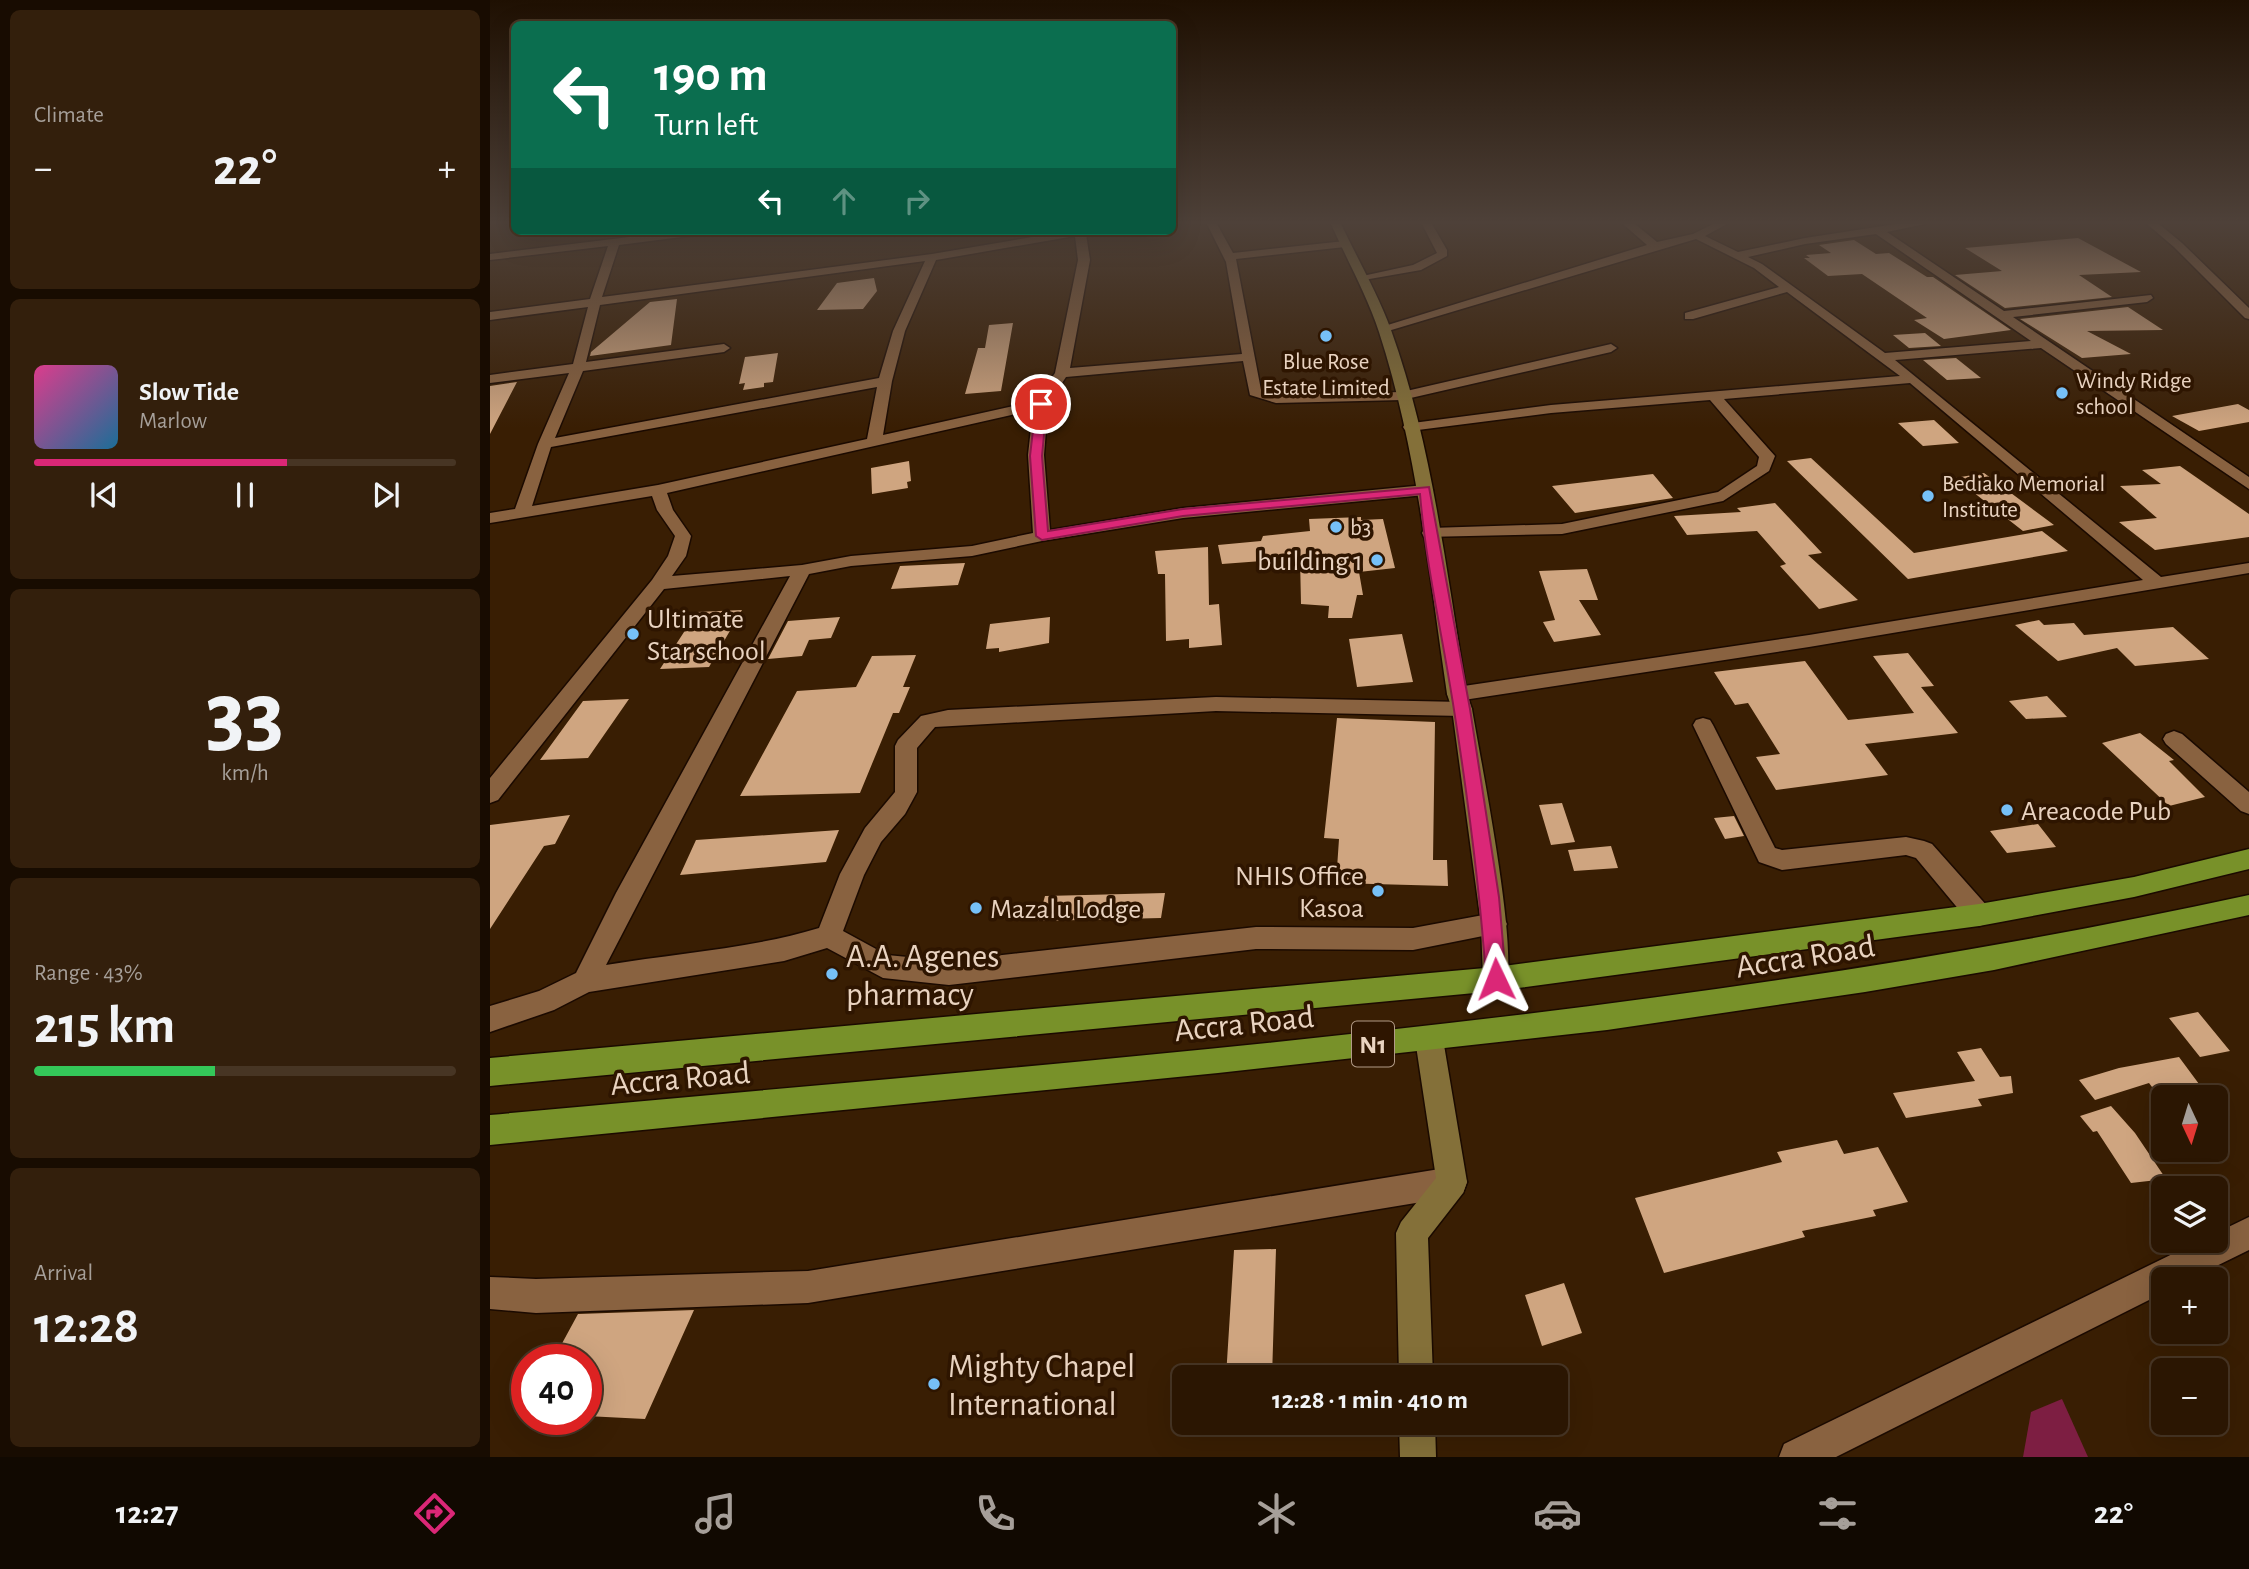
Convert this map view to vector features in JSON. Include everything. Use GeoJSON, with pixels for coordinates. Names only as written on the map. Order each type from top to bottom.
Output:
{"type":"FeatureCollection","features":[{"type":"Feature","properties":{"kind":"highway","name":"Accra Road"},"geometry":{"type":"LineString","coordinates":[[490,1072],[1496,979],[1979,915],[2134,887],[2249,859]]}},
{"type":"Feature","properties":{"kind":"highway","name":"Accra Road"},"geometry":{"type":"LineString","coordinates":[[490,1130],[1429,1039],[1725,1003],[1927,972],[2141,931],[2249,905]]}},
{"type":"Feature","properties":{"kind":"street"},"geometry":{"type":"LineString","coordinates":[[521,514],[545,444],[579,365],[598,292]]}},
{"type":"Feature","properties":{"kind":"street"},"geometry":{"type":"LineString","coordinates":[[490,316],[670,292]]}},
{"type":"Feature","properties":{"kind":"street"},"geometry":{"type":"LineString","coordinates":[[874,443],[885,381],[899,331],[916,292]]}},
{"type":"Feature","properties":{"kind":"street"},"geometry":{"type":"LineString","coordinates":[[1042,536],[1036,456],[1041,404],[1062,373],[1078,292]]}},
{"type":"Feature","properties":{"kind":"street"},"geometry":{"type":"LineString","coordinates":[[1236,292],[1255,392],[1263,397],[1276,399],[1402,396],[1611,348]]}},
{"type":"Feature","properties":{"kind":"street"},"geometry":{"type":"LineString","coordinates":[[1368,292],[1384,328],[1425,490],[1494,924],[1496,979]]}},
{"type":"Feature","properties":{"kind":"street"},"geometry":{"type":"LineString","coordinates":[[1384,328],[1503,292]]}},
{"type":"Feature","properties":{"kind":"street"},"geometry":{"type":"LineString","coordinates":[[1689,316],[1776,292]]}},
{"type":"Feature","properties":{"kind":"street"},"geometry":{"type":"LineString","coordinates":[[1795,292],[1913,379],[2155,582]]}},
{"type":"Feature","properties":{"kind":"street"},"geometry":{"type":"LineString","coordinates":[[1966,292],[2249,484]]}},
{"type":"Feature","properties":{"kind":"street"},"geometry":{"type":"LineString","coordinates":[[2226,292],[2249,315]]}},
{"type":"Feature","properties":{"kind":"street"},"geometry":{"type":"LineString","coordinates":[[1999,315],[2147,298]]}},
{"type":"Feature","properties":{"kind":"street"},"geometry":{"type":"LineString","coordinates":[[1882,357],[2041,344]]}},
{"type":"Feature","properties":{"kind":"street"},"geometry":{"type":"LineString","coordinates":[[490,379],[579,365],[724,348]]}},
{"type":"Feature","properties":{"kind":"street"},"geometry":{"type":"LineString","coordinates":[[1062,373],[1249,357]]}},
{"type":"Feature","properties":{"kind":"street"},"geometry":{"type":"LineString","coordinates":[[1410,427],[1551,409],[1913,379]]}},
{"type":"Feature","properties":{"kind":"street"},"geometry":{"type":"LineString","coordinates":[[545,444],[885,381]]}},
{"type":"Feature","properties":{"kind":"street"},"geometry":{"type":"LineString","coordinates":[[1430,533],[1562,529],[1723,496],[1764,468],[1767,456],[1715,397]]}},
{"type":"Feature","properties":{"kind":"street"},"geometry":{"type":"LineString","coordinates":[[490,518],[658,490],[1041,404]]}},
{"type":"Feature","properties":{"kind":"street"},"geometry":{"type":"LineString","coordinates":[[490,794],[659,584],[677,556],[683,536],[665,510],[658,490]]}},
{"type":"Feature","properties":{"kind":"street"},"geometry":{"type":"LineString","coordinates":[[659,584],[695,578],[802,570],[851,561],[972,551],[1042,536],[1183,513],[1425,490]]}},
{"type":"Feature","properties":{"kind":"street"},"geometry":{"type":"LineString","coordinates":[[829,936],[852,874],[873,835],[897,808],[906,792],[906,746],[928,721],[948,717],[1223,704],[1460,702],[2249,568]]}},
{"type":"Feature","properties":{"kind":"street"},"geometry":{"type":"LineString","coordinates":[[585,981],[625,900],[802,570]]}},
{"type":"Feature","properties":{"kind":"street"},"geometry":{"type":"LineString","coordinates":[[1703,725],[1767,855],[1782,860],[1906,846],[1924,851],[1979,915]]}},
{"type":"Feature","properties":{"kind":"street"},"geometry":{"type":"LineString","coordinates":[[2174,739],[2249,805]]}},
{"type":"Feature","properties":{"kind":"street"},"geometry":{"type":"LineString","coordinates":[[490,1019],[545,1001],[585,981],[784,950],[829,936],[883,966],[949,973],[1256,938],[1413,939],[1494,924]]}},
{"type":"Feature","properties":{"kind":"street"},"geometry":{"type":"LineString","coordinates":[[1416,1365],[1412,1233],[1452,1182],[1429,1039]]}},
{"type":"Feature","properties":{"kind":"street"},"geometry":{"type":"LineString","coordinates":[[490,1293],[536,1296],[808,1287],[1452,1182]]}},
{"type":"Feature","properties":{"kind":"street"},"geometry":{"type":"LineString","coordinates":[[1797,1457],[2249,1233]]}},
{"type":"Feature","properties":{"kind":"street"},"geometry":{"type":"LineString","coordinates":[[1417,1435],[1418,1457]]}},
{"type":"Feature","properties":{"kind":"shaded area"},"geometry":{"type":"Polygon","coordinates":[[[2062,1399],[2088,1457],[2023,1457],[2031,1412],[2062,1399]]]}},
{"type":"Feature","properties":{"kind":"building"},"geometry":{"type":"Polygon","coordinates":[[[830,292],[876,292],[863,309],[817,310],[830,292]]]}},
{"type":"Feature","properties":{"kind":"building"},"geometry":{"type":"Polygon","coordinates":[[[1889,292],[1955,292],[2011,330],[1944,339],[1914,320],[1927,318],[1889,292]]]}},
{"type":"Feature","properties":{"kind":"building"},"geometry":{"type":"Polygon","coordinates":[[[1981,292],[2104,292],[2112,297],[2005,308],[1981,292]]]}},
{"type":"Feature","properties":{"kind":"building"},"geometry":{"type":"Polygon","coordinates":[[[677,299],[671,345],[590,356],[591,352],[650,302],[677,299]]]}},
{"type":"Feature","properties":{"kind":"building"},"geometry":{"type":"Polygon","coordinates":[[[2128,307],[2163,330],[2087,331],[2131,354],[2082,358],[2020,319],[2128,307]]]}},
{"type":"Feature","properties":{"kind":"building"},"geometry":{"type":"Polygon","coordinates":[[[1013,323],[1001,391],[965,394],[978,348],[985,348],[989,325],[1013,323]]]}},
{"type":"Feature","properties":{"kind":"building"},"geometry":{"type":"Polygon","coordinates":[[[1925,333],[1941,346],[1909,348],[1893,335],[1925,333]]]}},
{"type":"Feature","properties":{"kind":"building"},"geometry":{"type":"Polygon","coordinates":[[[778,353],[773,382],[764,383],[764,387],[743,390],[745,383],[739,384],[745,357],[778,353]]]}},
{"type":"Feature","properties":{"kind":"building"},"geometry":{"type":"Polygon","coordinates":[[[1956,358],[1981,378],[1947,380],[1923,360],[1956,358]]]}},
{"type":"Feature","properties":{"kind":"building"},"geometry":{"type":"Polygon","coordinates":[[[517,382],[490,434],[490,386],[517,382]]]}},
{"type":"Feature","properties":{"kind":"building"},"geometry":{"type":"Polygon","coordinates":[[[2238,404],[2249,410],[2249,422],[2199,431],[2172,416],[2238,404]]]}},
{"type":"Feature","properties":{"kind":"building"},"geometry":{"type":"Polygon","coordinates":[[[1934,420],[1959,443],[1923,446],[1898,423],[1934,420]]]}},
{"type":"Feature","properties":{"kind":"building"},"geometry":{"type":"Polygon","coordinates":[[[1811,458],[1914,553],[2042,531],[2068,551],[1908,579],[1787,461],[1811,458]]]}},
{"type":"Feature","properties":{"kind":"building"},"geometry":{"type":"Polygon","coordinates":[[[909,461],[911,481],[907,482],[908,488],[872,494],[871,468],[909,461]]]}},
{"type":"Feature","properties":{"kind":"building"},"geometry":{"type":"Polygon","coordinates":[[[2180,466],[2249,514],[2249,537],[2155,550],[2119,522],[2157,518],[2120,486],[2161,484],[2142,470],[2180,466]]]}},
{"type":"Feature","properties":{"kind":"building"},"geometry":{"type":"Polygon","coordinates":[[[1984,473],[2054,525],[2023,531],[1955,478],[1984,473]]]}},
{"type":"Feature","properties":{"kind":"building"},"geometry":{"type":"Polygon","coordinates":[[[1653,474],[1673,498],[1575,513],[1552,486],[1653,474]]]}},
{"type":"Feature","properties":{"kind":"building"},"geometry":{"type":"Polygon","coordinates":[[[1775,503],[1822,553],[1808,555],[1858,600],[1819,609],[1780,566],[1786,564],[1757,531],[1687,535],[1674,516],[1741,512],[1737,508],[1775,503]]]}},
{"type":"Feature","properties":{"kind":"building"},"geometry":{"type":"Polygon","coordinates":[[[1361,517],[1361,520],[1383,519],[1395,568],[1359,572],[1363,595],[1357,595],[1352,618],[1328,618],[1329,606],[1301,604],[1300,558],[1222,564],[1218,545],[1261,541],[1263,536],[1310,531],[1309,519],[1361,517]]]}},
{"type":"Feature","properties":{"kind":"building"},"geometry":{"type":"Polygon","coordinates":[[[1208,547],[1209,605],[1219,604],[1222,645],[1189,648],[1189,639],[1166,641],[1165,574],[1158,574],[1155,551],[1208,547]]]}},
{"type":"Feature","properties":{"kind":"building"},"geometry":{"type":"Polygon","coordinates":[[[965,563],[958,585],[891,589],[900,566],[965,563]]]}},
{"type":"Feature","properties":{"kind":"building"},"geometry":{"type":"Polygon","coordinates":[[[1587,569],[1598,600],[1579,600],[1601,635],[1554,642],[1543,622],[1555,620],[1539,571],[1587,569]]]}},
{"type":"Feature","properties":{"kind":"building"},"geometry":{"type":"Polygon","coordinates":[[[742,610],[709,667],[660,669],[697,612],[742,610]]]}},
{"type":"Feature","properties":{"kind":"building"},"geometry":{"type":"Polygon","coordinates":[[[840,617],[831,638],[809,640],[802,656],[768,659],[788,621],[840,617]]]}},
{"type":"Feature","properties":{"kind":"building"},"geometry":{"type":"Polygon","coordinates":[[[1050,617],[1049,643],[999,652],[999,648],[986,649],[990,624],[1050,617]]]}},
{"type":"Feature","properties":{"kind":"building"},"geometry":{"type":"Polygon","coordinates":[[[2039,620],[2044,625],[2074,623],[2084,635],[2173,627],[2209,659],[2135,666],[2117,648],[2058,661],[2015,625],[2039,620]]]}},
{"type":"Feature","properties":{"kind":"building"},"geometry":{"type":"Polygon","coordinates":[[[1402,634],[1413,682],[1357,687],[1349,639],[1402,634]]]}},
{"type":"Feature","properties":{"kind":"building"},"geometry":{"type":"Polygon","coordinates":[[[1908,653],[1934,686],[1921,687],[1958,733],[1865,744],[1888,775],[1776,790],[1756,757],[1780,754],[1748,703],[1735,705],[1714,672],[1805,661],[1848,720],[1914,713],[1873,656],[1908,653]]]}},
{"type":"Feature","properties":{"kind":"building"},"geometry":{"type":"Polygon","coordinates":[[[916,655],[903,687],[910,687],[899,713],[893,713],[860,793],[740,796],[797,691],[856,687],[872,656],[916,655]]]}},
{"type":"Feature","properties":{"kind":"building"},"geometry":{"type":"Polygon","coordinates":[[[2047,696],[2067,717],[2026,719],[2009,701],[2047,696]]]}},
{"type":"Feature","properties":{"kind":"building"},"geometry":{"type":"Polygon","coordinates":[[[629,699],[588,758],[540,760],[583,701],[629,699]]]}},
{"type":"Feature","properties":{"kind":"building"},"geometry":{"type":"Polygon","coordinates":[[[1337,718],[1435,722],[1433,860],[1447,860],[1448,886],[1336,883],[1339,839],[1324,838],[1337,718]]]}},
{"type":"Feature","properties":{"kind":"building"},"geometry":{"type":"Polygon","coordinates":[[[2140,733],[2174,760],[2169,761],[2205,797],[2169,806],[2102,743],[2140,733]]]}},
{"type":"Feature","properties":{"kind":"building"},"geometry":{"type":"Polygon","coordinates":[[[1562,803],[1575,842],[1551,845],[1539,805],[1562,803]]]}},
{"type":"Feature","properties":{"kind":"building"},"geometry":{"type":"Polygon","coordinates":[[[570,815],[555,844],[544,846],[490,929],[490,825],[570,815]]]}},
{"type":"Feature","properties":{"kind":"building"},"geometry":{"type":"Polygon","coordinates":[[[1734,816],[1744,836],[1725,839],[1714,818],[1734,816]]]}},
{"type":"Feature","properties":{"kind":"building"},"geometry":{"type":"Polygon","coordinates":[[[2038,824],[2056,847],[2007,853],[1990,831],[2038,824]]]}},
{"type":"Feature","properties":{"kind":"building"},"geometry":{"type":"Polygon","coordinates":[[[839,830],[826,862],[680,875],[696,840],[839,830]]]}},
{"type":"Feature","properties":{"kind":"building"},"geometry":{"type":"Polygon","coordinates":[[[1611,846],[1618,868],[1574,871],[1568,850],[1611,846]]]}},
{"type":"Feature","properties":{"kind":"building"},"geometry":{"type":"Polygon","coordinates":[[[1165,893],[1161,918],[1038,921],[1045,896],[1165,893]]]}},
{"type":"Feature","properties":{"kind":"building"},"geometry":{"type":"Polygon","coordinates":[[[2198,1012],[2230,1051],[2200,1057],[2169,1018],[2198,1012]]]}},
{"type":"Feature","properties":{"kind":"building"},"geometry":{"type":"Polygon","coordinates":[[[1981,1048],[2000,1077],[2011,1076],[2013,1093],[1978,1099],[1982,1106],[1906,1118],[1893,1093],[1975,1081],[1957,1052],[1981,1048]]]}},
{"type":"Feature","properties":{"kind":"building"},"geometry":{"type":"Polygon","coordinates":[[[2179,1057],[2199,1084],[2151,1086],[2149,1083],[2095,1100],[2079,1080],[2119,1068],[2179,1057]]]}},
{"type":"Feature","properties":{"kind":"building"},"geometry":{"type":"Polygon","coordinates":[[[2111,1106],[2135,1133],[2151,1157],[2151,1162],[2155,1162],[2164,1176],[2151,1176],[2151,1181],[2131,1183],[2097,1131],[2093,1132],[2080,1116],[2111,1106]]]}},
{"type":"Feature","properties":{"kind":"building"},"geometry":{"type":"Polygon","coordinates":[[[1837,1140],[1844,1154],[1878,1147],[1908,1202],[1873,1210],[1876,1216],[1802,1231],[1805,1237],[1664,1273],[1635,1198],[1782,1162],[1777,1152],[1837,1140]]]}},
{"type":"Feature","properties":{"kind":"building"},"geometry":{"type":"Polygon","coordinates":[[[1276,1249],[1272,1365],[1227,1365],[1234,1250],[1276,1249]]]}},
{"type":"Feature","properties":{"kind":"building"},"geometry":{"type":"Polygon","coordinates":[[[1564,1283],[1582,1333],[1542,1346],[1525,1295],[1564,1283]]]}},
{"type":"Feature","properties":{"kind":"building"},"geometry":{"type":"Polygon","coordinates":[[[694,1310],[645,1419],[602,1417],[602,1344],[562,1344],[578,1314],[694,1310]]]}},
{"type":"Feature","properties":{"kind":"place","name":"Blue Rose Estate Limited"},"geometry":{"type":"Point","coordinates":[1326,336]}},
{"type":"Feature","properties":{"kind":"place","name":"Windy Ridge school"},"geometry":{"type":"Point","coordinates":[2062,393]}},
{"type":"Feature","properties":{"kind":"place","name":"Bediako Memorial Institute"},"geometry":{"type":"Point","coordinates":[1928,496]}},
{"type":"Feature","properties":{"kind":"place","name":"b3"},"geometry":{"type":"Point","coordinates":[1336,527]}},
{"type":"Feature","properties":{"kind":"place","name":"building 1"},"geometry":{"type":"Point","coordinates":[1377,560]}},
{"type":"Feature","properties":{"kind":"place","name":"Ultimate Star school"},"geometry":{"type":"Point","coordinates":[633,634]}},
{"type":"Feature","properties":{"kind":"place","name":"Areacode Pub"},"geometry":{"type":"Point","coordinates":[2007,810]}},
{"type":"Feature","properties":{"kind":"place","name":"NHIS Office Kasoa"},"geometry":{"type":"Point","coordinates":[1378,891]}},
{"type":"Feature","properties":{"kind":"place","name":"Mazalu Lodge"},"geometry":{"type":"Point","coordinates":[976,908]}},
{"type":"Feature","properties":{"kind":"place","name":"A.A. Agenes pharmacy"},"geometry":{"type":"Point","coordinates":[832,974]}},
{"type":"Feature","properties":{"kind":"place","name":"Mighty Chapel International"},"geometry":{"type":"Point","coordinates":[934,1384]}},
{"type":"Feature","properties":{"kind":"route"},"geometry":{"type":"LineString","coordinates":[[1041,404],[1036,456],[1042,536],[1183,513],[1425,490],[1457,694],[1462,709],[1494,924],[1496,979]]}}]}
